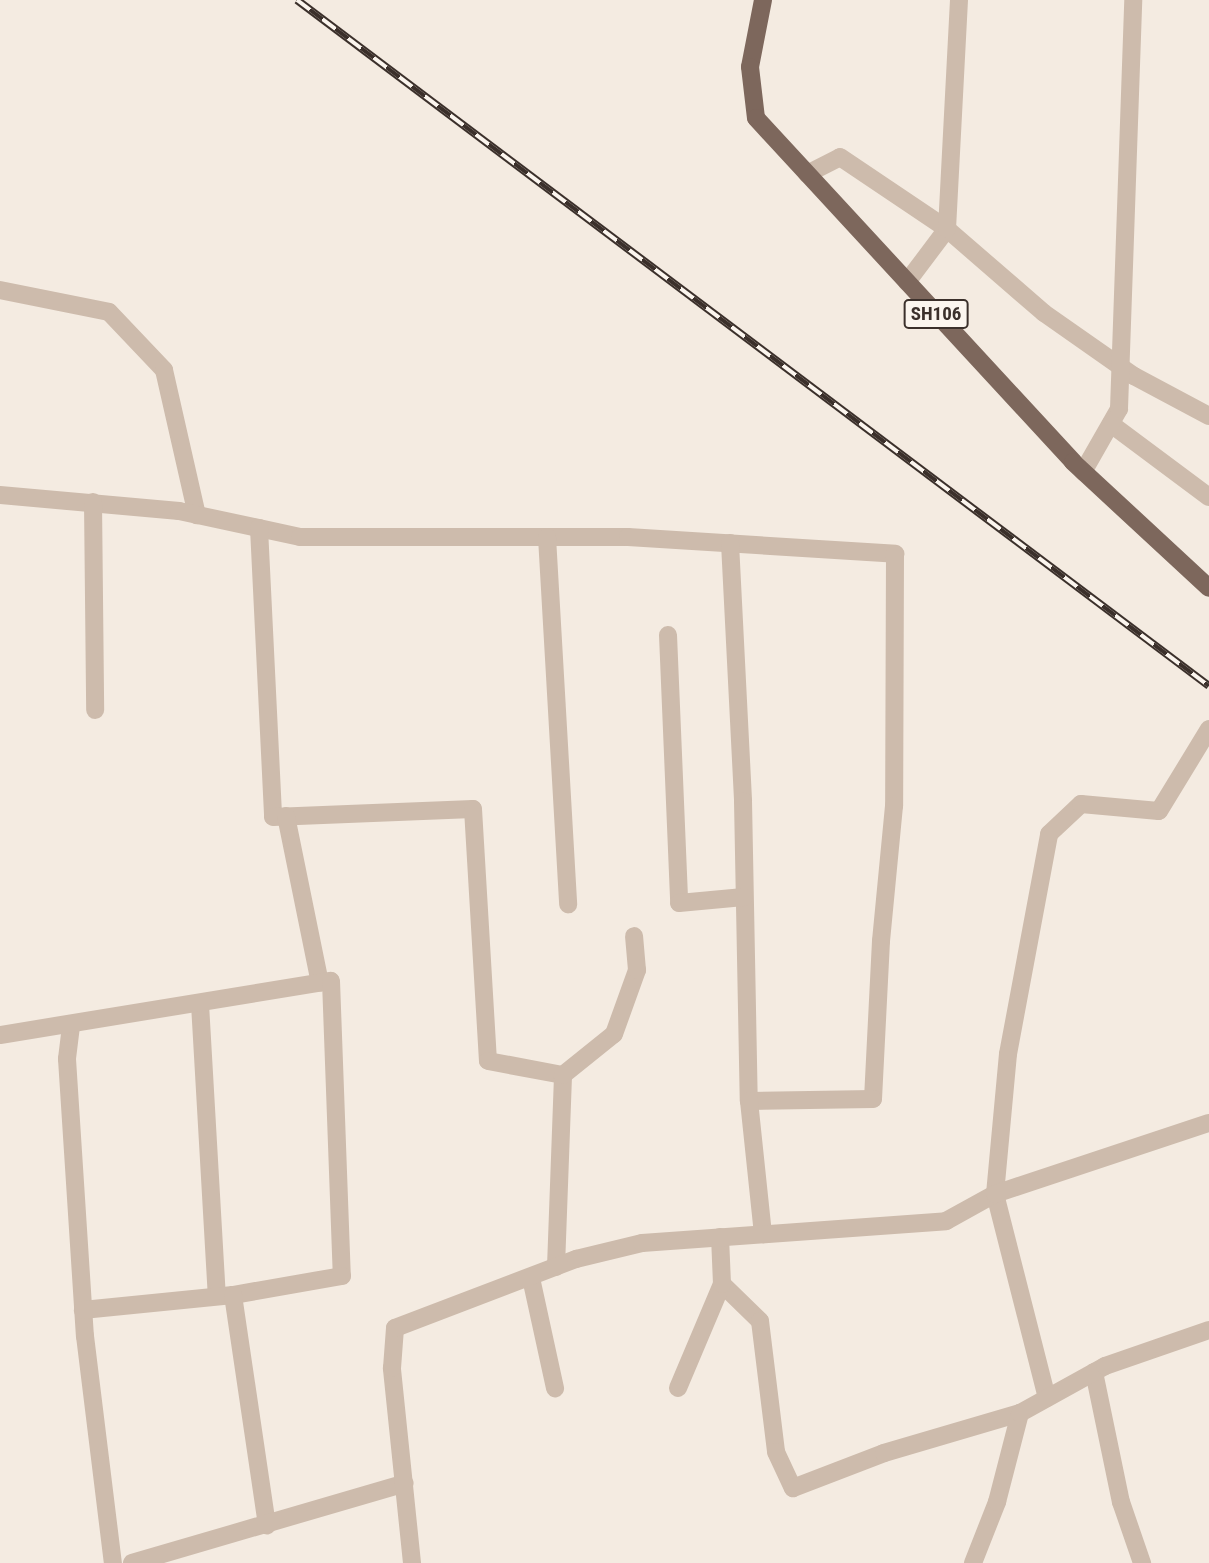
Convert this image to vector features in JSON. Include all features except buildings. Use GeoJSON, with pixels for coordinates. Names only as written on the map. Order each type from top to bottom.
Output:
{"type":"FeatureCollection","features":[{"type":"Feature","properties":{"kind":"main road","name":"SH106"},"geometry":{"type":"LineString","coordinates":[[763,0],[750,67],[755,118],[1083,472],[1209,588]]}},
{"type":"Feature","properties":{"kind":"street"},"geometry":{"type":"LineString","coordinates":[[907,282],[947,229],[959,0]]}},
{"type":"Feature","properties":{"kind":"street"},"geometry":{"type":"LineString","coordinates":[[1083,472],[1119,409],[1133,0]]}},
{"type":"Feature","properties":{"kind":"street"},"geometry":{"type":"LineString","coordinates":[[807,174],[840,157],[947,229],[1044,313],[1121,365],[1209,416]]}},
{"type":"Feature","properties":{"kind":"street"},"geometry":{"type":"LineString","coordinates":[[0,290],[109,312],[164,370],[197,514]]}},
{"type":"Feature","properties":{"kind":"street"},"geometry":{"type":"LineString","coordinates":[[1111,424],[1209,496]]}},
{"type":"Feature","properties":{"kind":"street"},"geometry":{"type":"LineString","coordinates":[[0,495],[197,514],[300,537],[547,537],[730,543],[895,554],[894,806],[873,1099],[749,1101]]}},
{"type":"Feature","properties":{"kind":"street"},"geometry":{"type":"LineString","coordinates":[[93,502],[95,710]]}},
{"type":"Feature","properties":{"kind":"street"},"geometry":{"type":"LineString","coordinates":[[259,528],[273,817],[473,809],[488,1061],[563,1075]]}},
{"type":"Feature","properties":{"kind":"street"},"geometry":{"type":"LineString","coordinates":[[547,537],[568,904]]}},
{"type":"Feature","properties":{"kind":"street"},"geometry":{"type":"LineString","coordinates":[[730,543],[749,1101],[763,1234]]}},
{"type":"Feature","properties":{"kind":"street"},"geometry":{"type":"LineString","coordinates":[[668,635],[679,903],[744,897]]}},
{"type":"Feature","properties":{"kind":"street"},"geometry":{"type":"LineString","coordinates":[[1047,1398],[995,1194],[1008,1055],[1049,834],[1081,804],[1160,811],[1209,729]]}},
{"type":"Feature","properties":{"kind":"street"},"geometry":{"type":"LineString","coordinates":[[286,816],[320,982]]}},
{"type":"Feature","properties":{"kind":"street"},"geometry":{"type":"LineString","coordinates":[[556,1267],[563,1075],[614,1034],[637,970],[634,936]]}},
{"type":"Feature","properties":{"kind":"street"},"geometry":{"type":"LineString","coordinates":[[0,1035],[71,1026],[331,981],[342,1276],[225,1295],[83,1310]]}},
{"type":"Feature","properties":{"kind":"street"},"geometry":{"type":"LineString","coordinates":[[200,1003],[225,1295],[267,1526]]}},
{"type":"Feature","properties":{"kind":"street"},"geometry":{"type":"LineString","coordinates":[[71,1026],[67,1059],[83,1310],[113,1563]]}},
{"type":"Feature","properties":{"kind":"street"},"geometry":{"type":"LineString","coordinates":[[412,1563],[392,1368],[395,1328],[433,1310],[531,1278],[556,1267],[642,1243],[946,1221],[995,1194],[1209,1124]]}},
{"type":"Feature","properties":{"kind":"street"},"geometry":{"type":"LineString","coordinates":[[678,1388],[722,1284],[720,1237]]}},
{"type":"Feature","properties":{"kind":"street"},"geometry":{"type":"LineString","coordinates":[[531,1278],[555,1388]]}},
{"type":"Feature","properties":{"kind":"street"},"geometry":{"type":"LineString","coordinates":[[722,1284],[760,1321],[776,1452],[793,1488],[884,1453],[1020,1413],[1094,1372],[1209,1330]]}},
{"type":"Feature","properties":{"kind":"street"},"geometry":{"type":"LineString","coordinates":[[1094,1372],[1121,1502],[1142,1563]]}},
{"type":"Feature","properties":{"kind":"street"},"geometry":{"type":"LineString","coordinates":[[973,1563],[997,1502],[1020,1413]]}},
{"type":"Feature","properties":{"kind":"street"},"geometry":{"type":"LineString","coordinates":[[132,1563],[267,1526],[405,1483]]}},
{"type":"Feature","properties":{"kind":"railway"},"geometry":{"type":"LineString","coordinates":[[297,0],[1209,686]]}}]}
